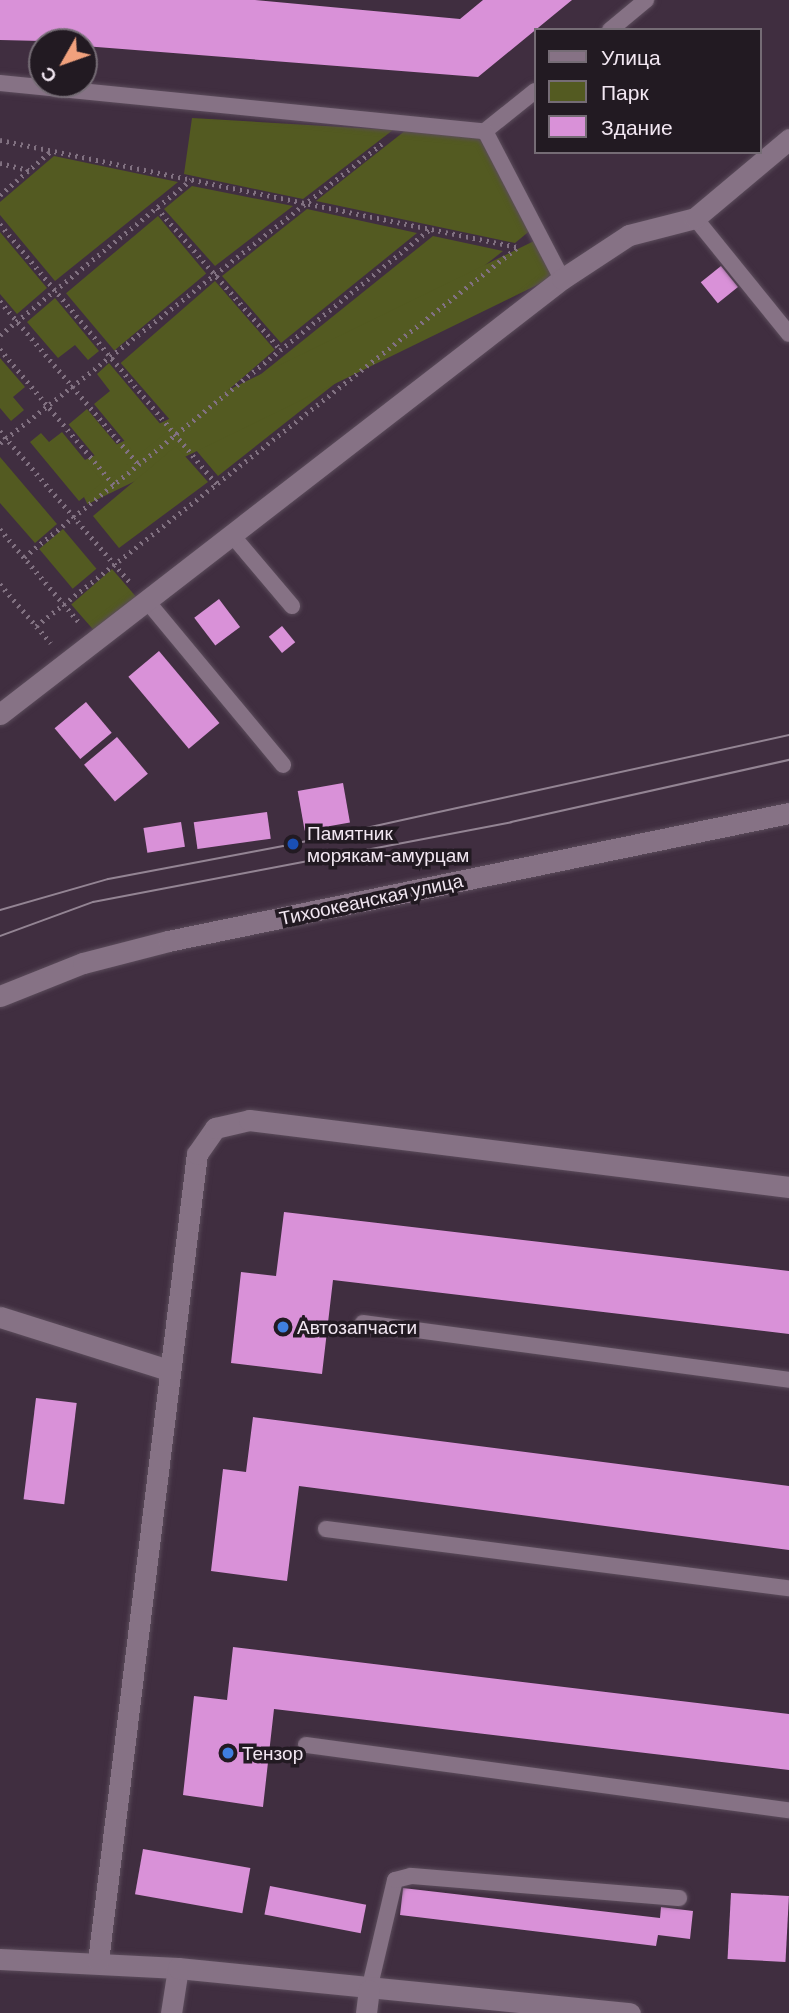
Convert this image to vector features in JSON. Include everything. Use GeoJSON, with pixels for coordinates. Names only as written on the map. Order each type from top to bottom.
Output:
{"type":"FeatureCollection","features":[{"type":"Feature","properties":{"kind":"street"},"geometry":{"type":"LineString","coordinates":[[0,714],[562,279],[629,235],[695,218],[789,139]]}},
{"type":"Feature","properties":{"kind":"street","name":"Тихоокеанская улица"},"geometry":{"type":"LineString","coordinates":[[1,993],[83,963],[168,941],[789,813]]}},
{"type":"Feature","properties":{"kind":"street"},"geometry":{"type":"LineString","coordinates":[[98,1961],[167,1370],[197,1154],[215,1128],[250,1119],[789,1188]]}},
{"type":"Feature","properties":{"kind":"street"},"geometry":{"type":"LineString","coordinates":[[0,1317],[167,1370]]}},
{"type":"Feature","properties":{"kind":"street"},"geometry":{"type":"LineString","coordinates":[[0,1959],[98,1961],[369,1990],[630,2013]]}},
{"type":"Feature","properties":{"kind":"street"},"geometry":{"type":"LineString","coordinates":[[172,2013],[178,1968]]}},
{"type":"Feature","properties":{"kind":"street"},"geometry":{"type":"LineString","coordinates":[[366,2013],[369,1990]]}},
{"type":"Feature","properties":{"kind":"lane"},"geometry":{"type":"LineString","coordinates":[[612,28],[646,0]]}},
{"type":"Feature","properties":{"kind":"lane"},"geometry":{"type":"LineString","coordinates":[[0,83],[404,126],[485,131],[534,92]]}},
{"type":"Feature","properties":{"kind":"lane"},"geometry":{"type":"LineString","coordinates":[[485,131],[562,279]]}},
{"type":"Feature","properties":{"kind":"lane"},"geometry":{"type":"LineString","coordinates":[[695,218],[789,334]]}},
{"type":"Feature","properties":{"kind":"lane"},"geometry":{"type":"LineString","coordinates":[[232,536],[292,606]]}},
{"type":"Feature","properties":{"kind":"lane"},"geometry":{"type":"LineString","coordinates":[[147,601],[283,765]]}},
{"type":"Feature","properties":{"kind":"lane"},"geometry":{"type":"LineString","coordinates":[[363,1323],[789,1380]]}},
{"type":"Feature","properties":{"kind":"lane"},"geometry":{"type":"LineString","coordinates":[[326,1529],[789,1588]]}},
{"type":"Feature","properties":{"kind":"lane"},"geometry":{"type":"LineString","coordinates":[[306,1745],[789,1810]]}},
{"type":"Feature","properties":{"kind":"lane"},"geometry":{"type":"LineString","coordinates":[[369,1990],[395,1880],[411,1875],[678,1898]]}},
{"type":"Feature","properties":{"kind":"path"},"geometry":{"type":"LineString","coordinates":[[0,443],[404,126]]}},
{"type":"Feature","properties":{"kind":"path"},"geometry":{"type":"LineString","coordinates":[[0,140],[518,247],[217,484],[113,562],[36,626]]}},
{"type":"Feature","properties":{"kind":"path"},"geometry":{"type":"LineString","coordinates":[[0,195],[51,151]]}},
{"type":"Feature","properties":{"kind":"path"},"geometry":{"type":"LineString","coordinates":[[0,163],[29,170]]}},
{"type":"Feature","properties":{"kind":"path"},"geometry":{"type":"LineString","coordinates":[[0,335],[191,180]]}},
{"type":"Feature","properties":{"kind":"path"},"geometry":{"type":"LineString","coordinates":[[157,208],[281,350]]}},
{"type":"Feature","properties":{"kind":"path"},"geometry":{"type":"LineString","coordinates":[[0,224],[217,484]]}},
{"type":"Feature","properties":{"kind":"path"},"geometry":{"type":"LineString","coordinates":[[24,558],[430,229]]}},
{"type":"Feature","properties":{"kind":"path"},"geometry":{"type":"LineString","coordinates":[[0,300],[139,465]]}},
{"type":"Feature","properties":{"kind":"path"},"geometry":{"type":"LineString","coordinates":[[0,349],[114,485]]}},
{"type":"Feature","properties":{"kind":"path"},"geometry":{"type":"LineString","coordinates":[[0,431],[147,601]]}},
{"type":"Feature","properties":{"kind":"path"},"geometry":{"type":"LineString","coordinates":[[0,529],[95,641]]}},
{"type":"Feature","properties":{"kind":"path"},"geometry":{"type":"LineString","coordinates":[[0,584],[67,663]]}},
{"type":"Feature","properties":{"kind":"green space"},"geometry":{"type":"Polygon","coordinates":[[[192,118],[393,130],[303,199],[184,174],[192,118]]]}},
{"type":"Feature","properties":{"kind":"green space"},"geometry":{"type":"Polygon","coordinates":[[[406,130],[483,136],[532,229],[515,243],[316,201],[406,130]]]}},
{"type":"Feature","properties":{"kind":"green space"},"geometry":{"type":"Polygon","coordinates":[[[54,156],[178,182],[55,281],[0,215],[0,202],[54,156]]]}},
{"type":"Feature","properties":{"kind":"green space"},"geometry":{"type":"Polygon","coordinates":[[[192,186],[293,206],[215,266],[164,209],[192,186]]]}},
{"type":"Feature","properties":{"kind":"green space"},"geometry":{"type":"Polygon","coordinates":[[[307,209],[417,233],[281,343],[222,276],[307,209]]]}},
{"type":"Feature","properties":{"kind":"green space"},"geometry":{"type":"Polygon","coordinates":[[[158,216],[206,273],[114,351],[66,293],[158,216]]]}},
{"type":"Feature","properties":{"kind":"green space"},"geometry":{"type":"Polygon","coordinates":[[[0,232],[47,288],[17,314],[0,294],[0,232]]]}},
{"type":"Feature","properties":{"kind":"green space"},"geometry":{"type":"Polygon","coordinates":[[[433,236],[503,251],[218,476],[184,436],[433,236]]]}},
{"type":"Feature","properties":{"kind":"green space"},"geometry":{"type":"Polygon","coordinates":[[[536,240],[554,277],[87,504],[70,468],[536,240]]]}},
{"type":"Feature","properties":{"kind":"green space"},"geometry":{"type":"Polygon","coordinates":[[[215,281],[275,350],[180,432],[121,363],[215,281]]]}},
{"type":"Feature","properties":{"kind":"green space"},"geometry":{"type":"Polygon","coordinates":[[[55,298],[99,351],[88,360],[75,345],[58,358],[27,322],[55,298]]]}},
{"type":"Feature","properties":{"kind":"green space"},"geometry":{"type":"Polygon","coordinates":[[[0,358],[25,387],[13,397],[24,410],[11,421],[0,408],[0,358]]]}},
{"type":"Feature","properties":{"kind":"green space"},"geometry":{"type":"Polygon","coordinates":[[[109,363],[167,432],[137,456],[94,404],[110,391],[97,374],[109,363]]]}},
{"type":"Feature","properties":{"kind":"green space"},"geometry":{"type":"Polygon","coordinates":[[[87,409],[131,461],[112,477],[69,424],[87,409]]]}},
{"type":"Feature","properties":{"kind":"green space"},"geometry":{"type":"Polygon","coordinates":[[[62,432],[103,482],[79,501],[30,442],[41,433],[49,442],[62,432]]]}},
{"type":"Feature","properties":{"kind":"green space"},"geometry":{"type":"Polygon","coordinates":[[[176,446],[208,482],[119,548],[93,516],[176,446]]]}},
{"type":"Feature","properties":{"kind":"green space"},"geometry":{"type":"Polygon","coordinates":[[[0,457],[57,524],[35,543],[0,503],[0,457]]]}},
{"type":"Feature","properties":{"kind":"green space"},"geometry":{"type":"Polygon","coordinates":[[[63,529],[96,569],[73,589],[39,549],[63,529]]]}},
{"type":"Feature","properties":{"kind":"green space"},"geometry":{"type":"Polygon","coordinates":[[[112,569],[139,600],[98,635],[71,604],[112,569]]]}},
{"type":"Feature","properties":{"kind":"building"},"geometry":{"type":"Polygon","coordinates":[[[0,0],[255,0],[460,19],[483,0],[572,0],[538,28],[534,28],[534,31],[478,77],[98,47],[98,28],[28,28],[28,41],[0,40],[0,0]]]}},
{"type":"Feature","properties":{"kind":"building"},"geometry":{"type":"Polygon","coordinates":[[[721,266],[738,287],[718,303],[701,282],[721,266]]]}},
{"type":"Feature","properties":{"kind":"building"},"geometry":{"type":"Polygon","coordinates":[[[219,599],[240,627],[215,646],[194,618],[219,599]]]}},
{"type":"Feature","properties":{"kind":"building"},"geometry":{"type":"Polygon","coordinates":[[[282,626],[295,642],[282,653],[269,637],[282,626]]]}},
{"type":"Feature","properties":{"kind":"building"},"geometry":{"type":"Polygon","coordinates":[[[159,651],[219,723],[189,749],[128,677],[159,651]]]}},
{"type":"Feature","properties":{"kind":"building"},"geometry":{"type":"Polygon","coordinates":[[[86,702],[112,733],[80,759],[55,728],[86,702]]]}},
{"type":"Feature","properties":{"kind":"building"},"geometry":{"type":"Polygon","coordinates":[[[117,737],[148,774],[115,801],[84,765],[117,737]]]}},
{"type":"Feature","properties":{"kind":"building"},"geometry":{"type":"Polygon","coordinates":[[[343,783],[350,822],[305,830],[298,791],[343,783]]]}},
{"type":"Feature","properties":{"kind":"building"},"geometry":{"type":"Polygon","coordinates":[[[267,812],[271,839],[197,849],[194,822],[267,812]]]}},
{"type":"Feature","properties":{"kind":"building"},"geometry":{"type":"Polygon","coordinates":[[[181,822],[185,847],[147,853],[143,828],[181,822]]]}},
{"type":"Feature","properties":{"kind":"building"},"geometry":{"type":"Polygon","coordinates":[[[284,1212],[789,1271],[789,1334],[333,1280],[322,1374],[231,1363],[241,1272],[276,1276],[284,1212]]]}},
{"type":"Feature","properties":{"kind":"building"},"geometry":{"type":"Polygon","coordinates":[[[36,1398],[77,1403],[64,1504],[24,1499],[36,1398]]]}},
{"type":"Feature","properties":{"kind":"building"},"geometry":{"type":"Polygon","coordinates":[[[253,1417],[789,1486],[789,1550],[299,1486],[287,1581],[211,1571],[223,1469],[246,1472],[253,1417]]]}},
{"type":"Feature","properties":{"kind":"building"},"geometry":{"type":"Polygon","coordinates":[[[233,1647],[789,1714],[789,1770],[274,1709],[263,1807],[183,1795],[194,1696],[227,1700],[233,1647]]]}},
{"type":"Feature","properties":{"kind":"building"},"geometry":{"type":"Polygon","coordinates":[[[143,1849],[250,1868],[242,1913],[135,1894],[143,1849]]]}},
{"type":"Feature","properties":{"kind":"building"},"geometry":{"type":"Polygon","coordinates":[[[270,1886],[366,1905],[361,1933],[264,1914],[270,1886]]]}},
{"type":"Feature","properties":{"kind":"building"},"geometry":{"type":"Polygon","coordinates":[[[403,1888],[660,1918],[661,1907],[693,1911],[690,1939],[658,1935],[656,1946],[400,1915],[403,1888]]]}},
{"type":"Feature","properties":{"kind":"building"},"geometry":{"type":"Polygon","coordinates":[[[731,1893],[789,1896],[785,1962],[728,1959],[731,1893]]]}},
{"type":"Feature","properties":{"kind":"tram line"},"geometry":{"type":"LineString","coordinates":[[0,910],[108,879],[293,844],[789,735]]}},
{"type":"Feature","properties":{"kind":"tram line"},"geometry":{"type":"LineString","coordinates":[[0,936],[93,902],[511,822],[789,760]]}},
{"type":"Feature","properties":{"kind":"place","name":"Памятник морякам-амурцам"},"geometry":{"type":"Point","coordinates":[293,844]}},
{"type":"Feature","properties":{"kind":"place","name":"Автозапчасти"},"geometry":{"type":"Point","coordinates":[283,1327]}},
{"type":"Feature","properties":{"kind":"place","name":"Тензор"},"geometry":{"type":"Point","coordinates":[228,1753]}}]}
